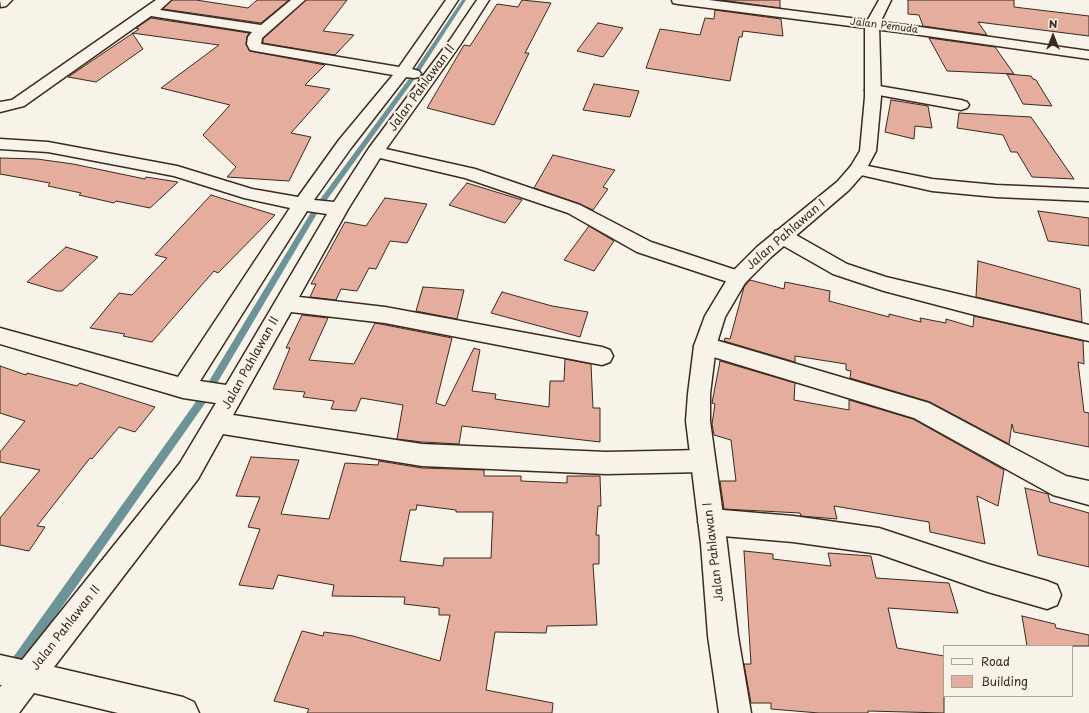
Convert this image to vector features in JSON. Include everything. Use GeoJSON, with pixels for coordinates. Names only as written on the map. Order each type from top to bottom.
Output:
{"type":"FeatureCollection","features":[{"type":"Feature","properties":{"kind":"main road"},"geometry":{"type":"LineString","coordinates":[[0,106],[5,107],[18,103],[150,12],[165,0]]}},
{"type":"Feature","properties":{"kind":"main road"},"geometry":{"type":"LineString","coordinates":[[299,0],[256,38],[254,44],[255,47],[415,75]]}},
{"type":"Feature","properties":{"kind":"main road"},"geometry":{"type":"LineString","coordinates":[[0,336],[206,392],[319,206],[345,144],[415,75],[452,0]]}},
{"type":"Feature","properties":{"kind":"main road","name":"Jalan Pahlawan II"},"geometry":{"type":"LineString","coordinates":[[0,712],[16,673],[189,472],[218,422],[206,392],[284,303],[319,206],[375,152],[415,75],[455,42],[483,0]]}},
{"type":"Feature","properties":{"kind":"main road","name":"Jalan Pemuda"},"geometry":{"type":"LineString","coordinates":[[678,0],[838,20],[1089,55]]}},
{"type":"Feature","properties":{"kind":"main road"},"geometry":{"type":"LineString","coordinates":[[872,25],[885,0]]}},
{"type":"Feature","properties":{"kind":"main road"},"geometry":{"type":"LineString","coordinates":[[150,12],[264,30]]}},
{"type":"Feature","properties":{"kind":"main road","name":"Jalan Pahlawan I"},"geometry":{"type":"LineString","coordinates":[[735,713],[723,636],[711,522],[698,421],[704,346],[715,316],[738,278],[782,236],[843,186],[858,169],[868,151],[873,90],[872,25]]}},
{"type":"Feature","properties":{"kind":"main road"},"geometry":{"type":"LineString","coordinates":[[873,90],[961,105]]}},
{"type":"Feature","properties":{"kind":"main road"},"geometry":{"type":"LineString","coordinates":[[0,144],[48,147],[177,171],[250,194],[319,206]]}},
{"type":"Feature","properties":{"kind":"main road"},"geometry":{"type":"LineString","coordinates":[[375,152],[469,173],[559,204],[574,210],[644,247],[738,278]]}},
{"type":"Feature","properties":{"kind":"main road"},"geometry":{"type":"LineString","coordinates":[[858,169],[932,185],[996,191],[1089,195]]}},
{"type":"Feature","properties":{"kind":"main road"},"geometry":{"type":"LineString","coordinates":[[782,236],[840,269],[884,284],[1089,333]]}},
{"type":"Feature","properties":{"kind":"main road"},"geometry":{"type":"LineString","coordinates":[[284,303],[385,315],[602,356]]}},
{"type":"Feature","properties":{"kind":"main road"},"geometry":{"type":"LineString","coordinates":[[704,346],[921,410],[1062,487],[1089,493]]}},
{"type":"Feature","properties":{"kind":"main road"},"geometry":{"type":"LineString","coordinates":[[218,422],[422,456],[606,462],[703,461]]}},
{"type":"Feature","properties":{"kind":"main road"},"geometry":{"type":"LineString","coordinates":[[711,522],[792,529],[879,541],[988,578],[1047,595]]}},
{"type":"Feature","properties":{"kind":"main road"},"geometry":{"type":"LineString","coordinates":[[16,673],[183,713]]}},
{"type":"Feature","properties":{"kind":"building"},"geometry":{"type":"Polygon","coordinates":[[[172,0],[196,0],[248,8],[257,0],[289,0],[261,23],[163,9],[172,0]]]}},
{"type":"Feature","properties":{"kind":"building"},"geometry":{"type":"Polygon","coordinates":[[[306,0],[347,0],[323,31],[354,35],[335,55],[263,43],[263,39],[306,0]]]}},
{"type":"Feature","properties":{"kind":"building"},"geometry":{"type":"Polygon","coordinates":[[[522,0],[551,3],[525,53],[529,53],[494,125],[427,108],[464,45],[470,46],[497,4],[518,7],[522,0]]]}},
{"type":"Feature","properties":{"kind":"building"},"geometry":{"type":"Polygon","coordinates":[[[721,0],[780,0],[780,8],[721,0]]]}},
{"type":"Feature","properties":{"kind":"building"},"geometry":{"type":"Polygon","coordinates":[[[908,0],[1014,0],[1014,7],[1089,16],[1089,36],[978,22],[987,35],[923,26],[919,15],[908,14],[908,0]]]}},
{"type":"Feature","properties":{"kind":"building"},"geometry":{"type":"Polygon","coordinates":[[[715,10],[781,19],[783,36],[743,31],[742,37],[739,37],[730,81],[646,68],[660,29],[700,35],[705,18],[714,19],[715,10]]]}},
{"type":"Feature","properties":{"kind":"building"},"geometry":{"type":"Polygon","coordinates":[[[151,18],[249,33],[246,44],[250,51],[325,65],[305,85],[330,89],[291,133],[311,137],[289,181],[227,177],[236,167],[203,135],[230,105],[161,88],[219,45],[133,33],[139,29],[136,28],[151,18]]]}},
{"type":"Feature","properties":{"kind":"building"},"geometry":{"type":"Polygon","coordinates":[[[598,23],[623,28],[603,57],[577,51],[598,23]]]}},
{"type":"Feature","properties":{"kind":"building"},"geometry":{"type":"Polygon","coordinates":[[[132,34],[143,49],[96,82],[68,77],[132,34]]]}},
{"type":"Feature","properties":{"kind":"building"},"geometry":{"type":"Polygon","coordinates":[[[929,38],[995,47],[1014,74],[947,71],[929,38]]]}},
{"type":"Feature","properties":{"kind":"building"},"geometry":{"type":"Polygon","coordinates":[[[1007,74],[1031,76],[1036,80],[1052,106],[1023,104],[1007,74]]]}},
{"type":"Feature","properties":{"kind":"building"},"geometry":{"type":"Polygon","coordinates":[[[594,84],[639,91],[630,117],[583,110],[594,84]]]}},
{"type":"Feature","properties":{"kind":"building"},"geometry":{"type":"Polygon","coordinates":[[[891,100],[928,106],[932,128],[915,126],[914,139],[885,132],[891,100]]]}},
{"type":"Feature","properties":{"kind":"building"},"geometry":{"type":"Polygon","coordinates":[[[959,113],[1031,117],[1074,179],[1032,177],[1017,152],[1011,152],[1003,135],[957,128],[959,113]]]}},
{"type":"Feature","properties":{"kind":"building"},"geometry":{"type":"Polygon","coordinates":[[[553,155],[615,170],[603,187],[608,189],[593,210],[534,188],[553,155]]]}},
{"type":"Feature","properties":{"kind":"building"},"geometry":{"type":"Polygon","coordinates":[[[0,158],[37,159],[73,164],[145,179],[146,177],[178,182],[150,208],[116,201],[114,203],[79,195],[81,193],[48,186],[50,183],[0,174],[0,158]]]}},
{"type":"Feature","properties":{"kind":"building"},"geometry":{"type":"Polygon","coordinates":[[[467,183],[522,200],[505,223],[449,205],[467,183]]]}},
{"type":"Feature","properties":{"kind":"building"},"geometry":{"type":"Polygon","coordinates":[[[211,195],[275,215],[218,273],[214,271],[152,342],[123,336],[125,334],[90,328],[119,293],[132,295],[167,258],[155,255],[211,195]]]}},
{"type":"Feature","properties":{"kind":"building"},"geometry":{"type":"Polygon","coordinates":[[[385,198],[427,204],[407,243],[390,241],[376,269],[369,268],[357,291],[341,289],[336,300],[310,297],[316,284],[311,284],[345,222],[366,226],[385,198]]]}},
{"type":"Feature","properties":{"kind":"building"},"geometry":{"type":"Polygon","coordinates":[[[1038,211],[1089,218],[1089,246],[1048,241],[1038,211]]]}},
{"type":"Feature","properties":{"kind":"building"},"geometry":{"type":"Polygon","coordinates":[[[589,226],[614,241],[594,271],[564,260],[589,226]]]}},
{"type":"Feature","properties":{"kind":"building"},"geometry":{"type":"Polygon","coordinates":[[[66,247],[98,257],[62,291],[57,291],[27,282],[66,247]]]}},
{"type":"Feature","properties":{"kind":"building"},"geometry":{"type":"Polygon","coordinates":[[[978,261],[1080,289],[1082,322],[976,297],[978,261]]]}},
{"type":"Feature","properties":{"kind":"building"},"geometry":{"type":"Polygon","coordinates":[[[750,280],[784,289],[785,282],[830,291],[829,301],[889,317],[889,314],[921,322],[920,318],[946,323],[946,319],[973,327],[974,316],[1083,341],[1084,364],[1078,362],[1084,412],[1089,413],[1089,447],[1014,432],[1012,424],[1009,444],[930,402],[850,378],[851,371],[846,370],[846,364],[795,356],[795,362],[724,341],[725,338],[730,339],[744,287],[750,280]]]}},
{"type":"Feature","properties":{"kind":"building"},"geometry":{"type":"Polygon","coordinates":[[[423,287],[464,290],[457,319],[416,311],[423,287]]]}},
{"type":"Feature","properties":{"kind":"building"},"geometry":{"type":"Polygon","coordinates":[[[502,292],[552,306],[588,312],[580,337],[491,313],[502,292]]]}},
{"type":"Feature","properties":{"kind":"building"},"geometry":{"type":"Polygon","coordinates":[[[302,315],[328,318],[309,360],[354,364],[375,323],[452,338],[436,403],[445,406],[474,348],[480,350],[472,391],[496,394],[495,399],[549,407],[550,381],[564,381],[565,359],[591,364],[593,408],[600,408],[600,442],[462,426],[459,444],[397,439],[403,405],[361,398],[356,411],[331,409],[334,401],[303,397],[305,392],[273,389],[290,348],[286,348],[302,315]]]}},
{"type":"Feature","properties":{"kind":"building"},"geometry":{"type":"Polygon","coordinates":[[[720,361],[795,383],[794,400],[849,410],[849,400],[913,419],[1004,470],[998,506],[977,496],[985,544],[930,532],[929,522],[834,506],[837,519],[801,516],[800,513],[724,509],[720,481],[736,481],[731,440],[714,435],[712,424],[715,404],[712,403],[720,361]]]}},
{"type":"Feature","properties":{"kind":"building"},"geometry":{"type":"Polygon","coordinates":[[[0,366],[26,375],[27,373],[77,386],[80,383],[155,407],[135,432],[119,427],[92,459],[90,458],[37,526],[45,527],[29,551],[0,545],[0,518],[40,470],[0,462],[0,452],[25,421],[0,413],[0,366]]]}},
{"type":"Feature","properties":{"kind":"building"},"geometry":{"type":"Polygon","coordinates":[[[251,457],[299,460],[281,514],[329,519],[345,463],[378,465],[379,461],[422,468],[484,470],[484,476],[521,476],[521,481],[567,483],[567,476],[600,476],[601,506],[598,506],[596,535],[599,535],[599,564],[593,564],[597,625],[547,626],[546,633],[495,632],[486,690],[553,703],[552,713],[307,713],[309,709],[274,701],[302,631],[323,636],[324,632],[353,636],[440,661],[450,615],[439,615],[439,608],[404,604],[405,597],[332,596],[334,585],[278,575],[273,589],[239,585],[260,529],[248,527],[260,497],[236,496],[251,457]],[[417,505],[416,510],[410,510],[400,561],[443,566],[444,558],[491,558],[493,512],[456,512],[456,510],[417,505]]]}},
{"type":"Feature","properties":{"kind":"building"},"geometry":{"type":"Polygon","coordinates":[[[1025,488],[1048,494],[1050,502],[1089,513],[1089,567],[1038,555],[1025,488]]]}},
{"type":"Feature","properties":{"kind":"building"},"geometry":{"type":"Polygon","coordinates":[[[744,551],[773,554],[773,559],[831,566],[828,553],[871,556],[876,578],[949,583],[958,613],[888,608],[897,648],[943,656],[944,713],[868,711],[868,713],[819,713],[771,709],[771,703],[751,703],[744,664],[751,664],[744,551]]]}},
{"type":"Feature","properties":{"kind":"building"},"geometry":{"type":"Polygon","coordinates":[[[1022,616],[1055,624],[1056,628],[1089,635],[1089,646],[1027,645],[1022,616]]]}},
{"type":"Feature","properties":{"kind":"waterway"},"geometry":{"type":"LineString","coordinates":[[13,667],[203,399],[315,211],[413,77],[464,0]]}}]}
